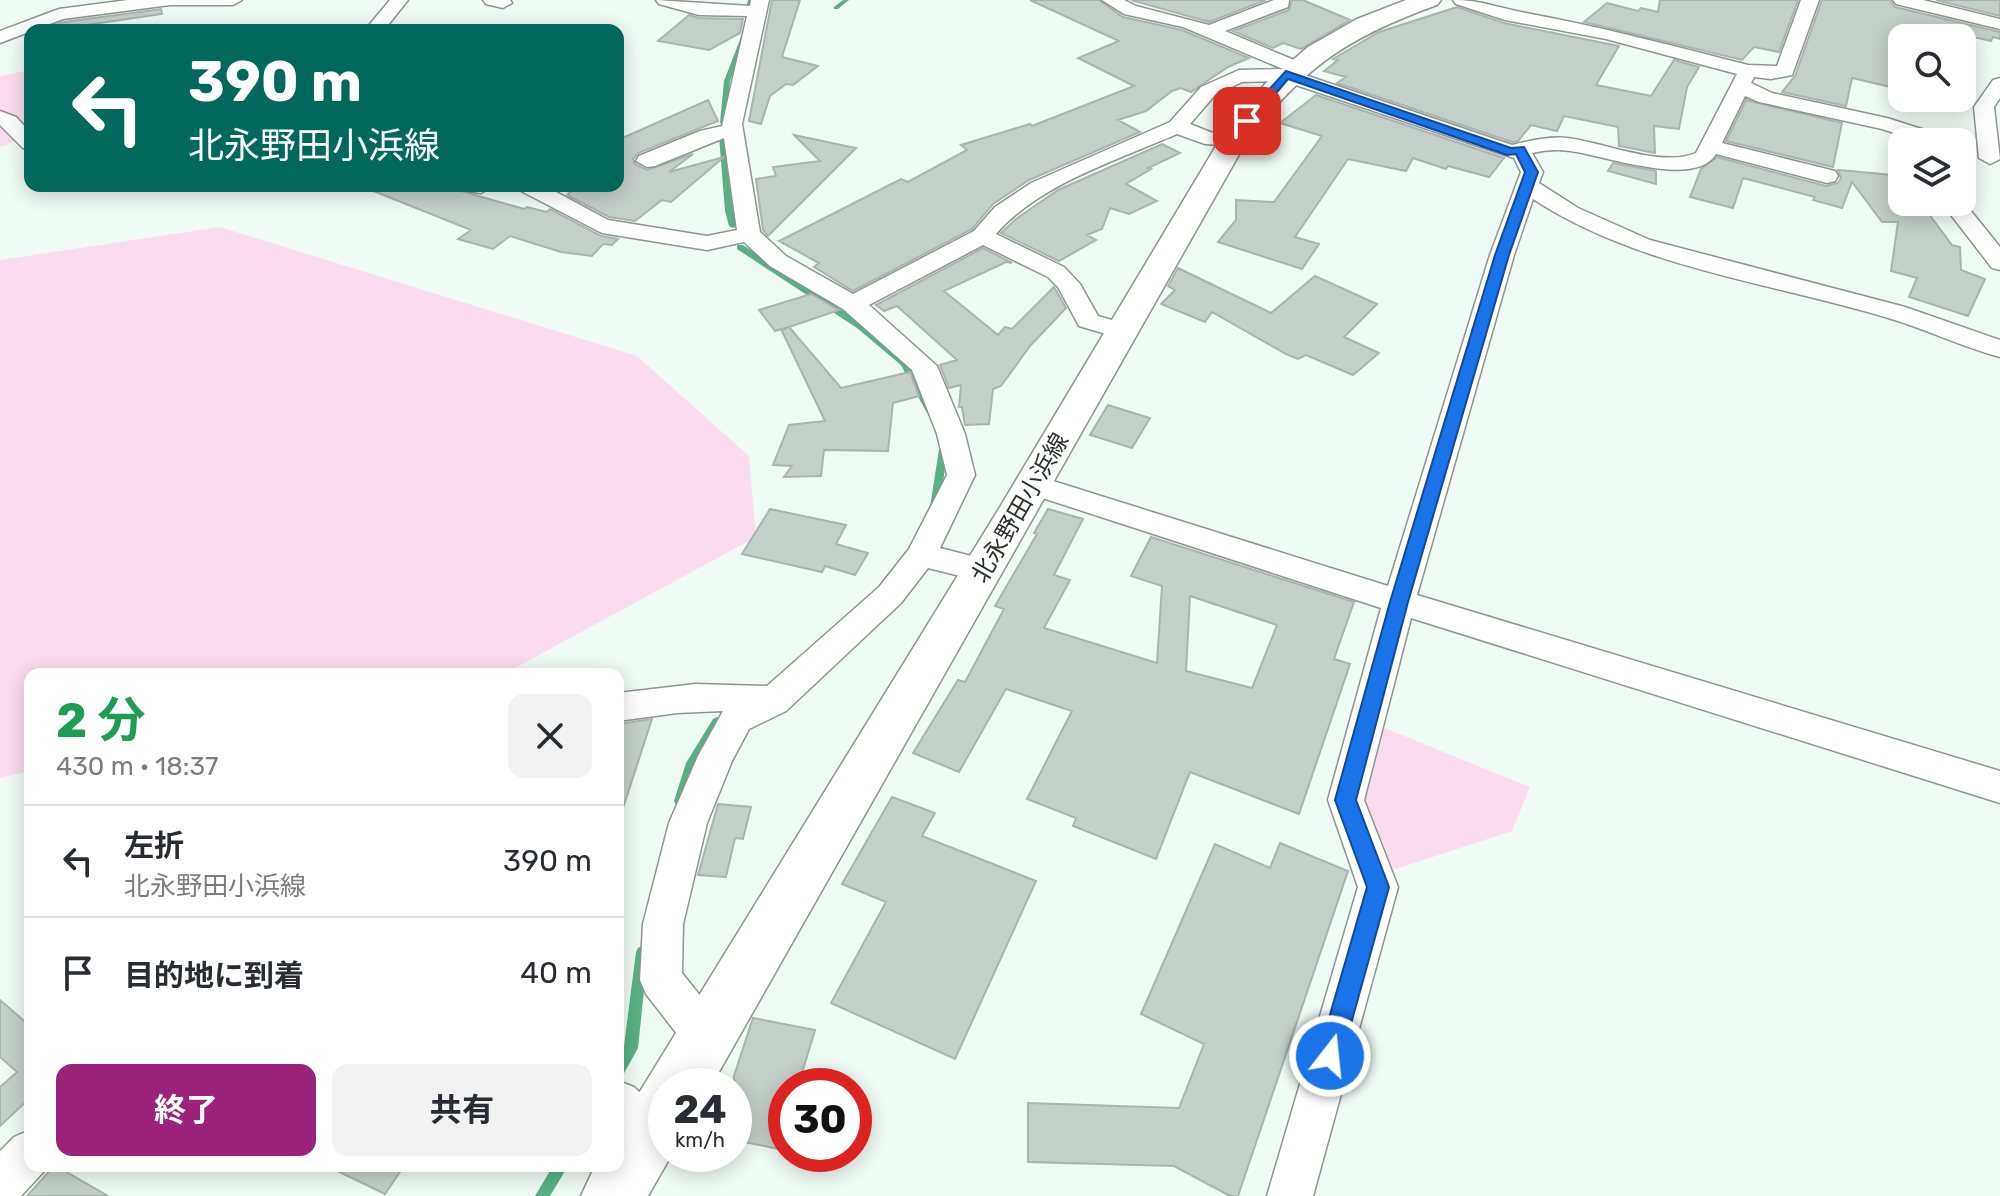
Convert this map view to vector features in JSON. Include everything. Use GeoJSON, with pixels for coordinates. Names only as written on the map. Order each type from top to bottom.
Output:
{"type":"FeatureCollection","features":[{"type":"Feature","properties":{"kind":"main road","name":"北永野田小浜線"},"geometry":{"type":"LineString","coordinates":[[624,1167],[647,1107],[706,1037],[1034,485],[1232,142],[1263,99],[1290,71],[1361,26],[1429,0]]}},
{"type":"Feature","properties":{"kind":"main road","name":"北永野田小浜線"},"geometry":{"type":"LineString","coordinates":[[613,1196],[622,1172]]}},
{"type":"Feature","properties":{"kind":"street"},"geometry":{"type":"LineString","coordinates":[[34,24],[80,5],[233,0]]}},
{"type":"Feature","properties":{"kind":"street"},"geometry":{"type":"LineString","coordinates":[[379,24],[399,0]]}},
{"type":"Feature","properties":{"kind":"street"},"geometry":{"type":"LineString","coordinates":[[665,0],[699,10],[759,5],[738,89],[733,130],[749,234],[778,261],[852,304],[924,366],[951,434],[961,475],[921,555],[890,595],[773,701],[737,719],[716,756],[688,823],[663,924],[661,980],[706,1037]]}},
{"type":"Feature","properties":{"kind":"street"},"geometry":{"type":"LineString","coordinates":[[1462,0],[1511,16],[1607,34],[1745,78],[1766,98],[1899,128]]}},
{"type":"Feature","properties":{"kind":"street"},"geometry":{"type":"LineString","coordinates":[[1745,78],[1785,71],[1810,0]]}},
{"type":"Feature","properties":{"kind":"street"},"geometry":{"type":"LineString","coordinates":[[1902,0],[2000,24]]}},
{"type":"Feature","properties":{"kind":"street"},"geometry":{"type":"LineString","coordinates":[[1209,31],[1282,3]]}},
{"type":"Feature","properties":{"kind":"street"},"geometry":{"type":"LineString","coordinates":[[1108,9],[1176,18],[1290,71],[1511,152],[1542,145],[1567,144],[1673,163],[1697,163],[1710,146],[1745,78]]}},
{"type":"Feature","properties":{"kind":"street"},"geometry":{"type":"LineString","coordinates":[[0,38],[24,28]]}},
{"type":"Feature","properties":{"kind":"street"},"geometry":{"type":"LineString","coordinates":[[852,304],[982,236],[1003,212],[1039,188],[1177,126],[1208,91],[1239,76],[1290,71]]}},
{"type":"Feature","properties":{"kind":"street"},"geometry":{"type":"LineString","coordinates":[[1995,159],[1984,107],[2000,84]]}},
{"type":"Feature","properties":{"kind":"street"},"geometry":{"type":"LineString","coordinates":[[0,117],[9,121],[24,137]]}},
{"type":"Feature","properties":{"kind":"street"},"geometry":{"type":"LineString","coordinates":[[1177,126],[1205,138],[1232,142]]}},
{"type":"Feature","properties":{"kind":"street"},"geometry":{"type":"LineString","coordinates":[[647,161],[707,135],[733,130]]}},
{"type":"Feature","properties":{"kind":"street"},"geometry":{"type":"LineString","coordinates":[[1710,146],[1827,176]]}},
{"type":"Feature","properties":{"kind":"street"},"geometry":{"type":"LineString","coordinates":[[1290,1196],[1378,887],[1346,800],[1399,602],[1502,255],[1532,172],[1520,150]]}},
{"type":"Feature","properties":{"kind":"street"},"geometry":{"type":"LineString","coordinates":[[1976,153],[1995,159]]}},
{"type":"Feature","properties":{"kind":"street"},"geometry":{"type":"LineString","coordinates":[[1527,185],[1570,213],[1642,245],[1896,312],[2000,349]]}},
{"type":"Feature","properties":{"kind":"street"},"geometry":{"type":"LineString","coordinates":[[540,192],[602,226],[707,243],[749,234]]}},
{"type":"Feature","properties":{"kind":"street"},"geometry":{"type":"LineString","coordinates":[[1963,216],[2000,263]]}},
{"type":"Feature","properties":{"kind":"street"},"geometry":{"type":"LineString","coordinates":[[982,236],[1056,272],[1068,284],[1088,321],[1123,331]]}},
{"type":"Feature","properties":{"kind":"street"},"geometry":{"type":"LineString","coordinates":[[1034,485],[1399,602],[2000,787]]}},
{"type":"Feature","properties":{"kind":"street"},"geometry":{"type":"LineString","coordinates":[[921,555],[984,570]]}},
{"type":"Feature","properties":{"kind":"street"},"geometry":{"type":"LineString","coordinates":[[624,706],[668,699],[735,695],[773,701]]}},
{"type":"Feature","properties":{"kind":"street"},"geometry":{"type":"LineString","coordinates":[[0,1185],[24,1159]]}},
{"type":"Feature","properties":{"kind":"shaded area"},"geometry":{"type":"Polygon","coordinates":[[[24,71],[24,138],[0,147],[0,76],[24,71]]]}},
{"type":"Feature","properties":{"kind":"shaded area"},"geometry":{"type":"Polygon","coordinates":[[[220,227],[637,356],[749,456],[756,537],[515,668],[24,668],[24,772],[0,778],[0,260],[220,227]]]}},
{"type":"Feature","properties":{"kind":"shaded area"},"geometry":{"type":"Polygon","coordinates":[[[1382,727],[1530,787],[1512,831],[1384,873],[1360,799],[1382,727]]]}},
{"type":"Feature","properties":{"kind":"building"},"geometry":{"type":"Polygon","coordinates":[[[772,0],[800,0],[782,57],[818,66],[793,85],[786,84],[770,96],[761,124],[749,121],[772,0]]]}},
{"type":"Feature","properties":{"kind":"building"},"geometry":{"type":"Polygon","coordinates":[[[1030,0],[1099,0],[1123,17],[1182,30],[1249,58],[1228,67],[1191,92],[1181,88],[1172,91],[1146,111],[1118,120],[1140,132],[1029,180],[993,204],[972,229],[853,291],[814,267],[819,263],[779,241],[901,179],[908,182],[967,150],[961,145],[1030,124],[1032,126],[1134,86],[1078,58],[1119,41],[1030,0]]]}},
{"type":"Feature","properties":{"kind":"building"},"geometry":{"type":"Polygon","coordinates":[[[1131,0],[1266,0],[1209,22],[1131,0]]]}},
{"type":"Feature","properties":{"kind":"building"},"geometry":{"type":"Polygon","coordinates":[[[1292,0],[1303,0],[1350,20],[1301,49],[1283,43],[1273,48],[1233,31],[1289,10],[1292,0]]]}},
{"type":"Feature","properties":{"kind":"building"},"geometry":{"type":"Polygon","coordinates":[[[1660,0],[1798,0],[1779,52],[1754,47],[1742,60],[1584,22],[1607,3],[1638,11],[1641,8],[1658,12],[1660,0]]]}},
{"type":"Feature","properties":{"kind":"building"},"geometry":{"type":"Polygon","coordinates":[[[1822,0],[1890,0],[1895,7],[1966,24],[1888,24],[1888,86],[1852,78],[1846,106],[1782,92],[1795,76],[1822,0]]]}},
{"type":"Feature","properties":{"kind":"building"},"geometry":{"type":"Polygon","coordinates":[[[1936,0],[2000,0],[2000,16],[1936,0]]]}},
{"type":"Feature","properties":{"kind":"building"},"geometry":{"type":"Polygon","coordinates":[[[1457,7],[1504,23],[1619,46],[1596,85],[1651,96],[1674,60],[1699,67],[1687,87],[1679,129],[1654,126],[1655,153],[1619,146],[1618,127],[1564,116],[1557,131],[1531,125],[1518,141],[1512,142],[1337,83],[1346,77],[1324,71],[1338,60],[1333,59],[1379,32],[1457,7]]]}},
{"type":"Feature","properties":{"kind":"building"},"geometry":{"type":"Polygon","coordinates":[[[161,9],[162,14],[93,24],[58,24],[161,9]]]}},
{"type":"Feature","properties":{"kind":"building"},"geometry":{"type":"Polygon","coordinates":[[[689,15],[743,19],[740,33],[709,50],[658,41],[689,15]]]}},
{"type":"Feature","properties":{"kind":"building"},"geometry":{"type":"Polygon","coordinates":[[[1976,26],[2000,32],[2000,39],[1993,37],[1991,41],[1978,38],[1976,26]]]}},
{"type":"Feature","properties":{"kind":"building"},"geometry":{"type":"Polygon","coordinates":[[[1316,95],[1504,158],[1489,177],[1448,166],[1446,169],[1413,158],[1406,171],[1348,159],[1295,237],[1319,244],[1302,269],[1218,242],[1236,220],[1236,200],[1274,202],[1322,136],[1280,123],[1316,95]]]}},
{"type":"Feature","properties":{"kind":"building"},"geometry":{"type":"Polygon","coordinates":[[[708,100],[718,121],[638,153],[633,159],[635,164],[647,170],[693,154],[669,172],[724,157],[671,202],[662,200],[635,221],[609,217],[567,195],[570,192],[624,192],[624,137],[708,100]]]}},
{"type":"Feature","properties":{"kind":"building"},"geometry":{"type":"Polygon","coordinates":[[[1746,100],[1842,123],[1833,167],[1726,141],[1746,100]]]}},
{"type":"Feature","properties":{"kind":"building"},"geometry":{"type":"Polygon","coordinates":[[[794,135],[856,148],[768,236],[763,230],[756,179],[776,176],[773,167],[820,161],[794,135]]]}},
{"type":"Feature","properties":{"kind":"building"},"geometry":{"type":"Polygon","coordinates":[[[1162,144],[1180,153],[1148,168],[1151,169],[1126,184],[1157,201],[1129,214],[1110,208],[1102,229],[1087,235],[1096,240],[1059,261],[1001,233],[1058,190],[1162,144]]]}},
{"type":"Feature","properties":{"kind":"building"},"geometry":{"type":"Polygon","coordinates":[[[1717,157],[1826,186],[1838,183],[1841,178],[1838,170],[1888,175],[1888,216],[1930,216],[1952,245],[1960,247],[1961,270],[1985,279],[1968,316],[1909,297],[1917,278],[1891,271],[1898,222],[1882,222],[1852,182],[1842,208],[1813,200],[1815,197],[1743,178],[1733,208],[1690,197],[1701,169],[1717,157]]]}},
{"type":"Feature","properties":{"kind":"building"},"geometry":{"type":"Polygon","coordinates":[[[1613,163],[1656,171],[1656,184],[1608,171],[1613,163]]]}},
{"type":"Feature","properties":{"kind":"building"},"geometry":{"type":"Polygon","coordinates":[[[376,192],[465,192],[524,209],[547,212],[550,209],[601,236],[618,239],[612,245],[603,244],[592,256],[561,252],[510,236],[493,249],[458,239],[471,230],[376,192]]]}},
{"type":"Feature","properties":{"kind":"building"},"geometry":{"type":"Polygon","coordinates":[[[983,248],[1012,263],[1006,262],[944,291],[998,335],[1005,327],[1012,329],[1054,287],[1066,308],[1030,346],[1001,386],[993,389],[989,424],[965,425],[962,407],[959,407],[961,385],[949,388],[940,365],[957,360],[897,306],[884,311],[876,305],[983,248]]]}},
{"type":"Feature","properties":{"kind":"building"},"geometry":{"type":"Polygon","coordinates":[[[1178,268],[1271,313],[1315,276],[1377,304],[1344,337],[1379,353],[1353,375],[1306,355],[1298,359],[1286,354],[1212,312],[1205,322],[1161,304],[1175,290],[1168,286],[1178,268]]]}},
{"type":"Feature","properties":{"kind":"building"},"geometry":{"type":"Polygon","coordinates":[[[811,294],[839,310],[789,327],[841,388],[910,372],[919,396],[893,403],[888,451],[824,450],[821,476],[784,477],[792,466],[773,465],[789,425],[825,421],[782,331],[788,327],[775,331],[759,310],[811,294]]]}},
{"type":"Feature","properties":{"kind":"building"},"geometry":{"type":"Polygon","coordinates":[[[1108,405],[1150,418],[1132,448],[1090,435],[1108,405]]]}},
{"type":"Feature","properties":{"kind":"building"},"geometry":{"type":"Polygon","coordinates":[[[770,509],[846,525],[836,544],[868,553],[855,575],[825,566],[822,572],[742,554],[770,509]]]}},
{"type":"Feature","properties":{"kind":"building"},"geometry":{"type":"Polygon","coordinates":[[[1048,509],[1083,519],[1054,575],[1070,580],[1044,628],[1157,663],[1162,586],[1131,576],[1151,537],[1354,602],[1334,659],[1350,664],[1299,814],[1190,772],[1156,859],[1073,826],[1076,818],[1027,799],[1072,711],[1006,689],[959,772],[913,753],[958,680],[965,682],[1004,609],[995,606],[1037,534],[1034,533],[1048,509]],[[1190,596],[1186,671],[1252,688],[1277,625],[1190,596]]]}},
{"type":"Feature","properties":{"kind":"building"},"geometry":{"type":"Polygon","coordinates":[[[652,719],[624,805],[624,723],[652,719]]]}},
{"type":"Feature","properties":{"kind":"building"},"geometry":{"type":"Polygon","coordinates":[[[892,797],[935,813],[922,836],[1036,881],[955,1059],[831,1003],[886,902],[842,884],[892,797]]]}},
{"type":"Feature","properties":{"kind":"building"},"geometry":{"type":"Polygon","coordinates":[[[718,804],[751,807],[743,839],[735,838],[726,877],[698,875],[718,804]]]}},
{"type":"Feature","properties":{"kind":"building"},"geometry":{"type":"Polygon","coordinates":[[[1280,843],[1348,871],[1238,1196],[1230,1196],[1174,1166],[1028,1162],[1028,1103],[1179,1108],[1204,1044],[1141,1014],[1215,844],[1270,868],[1280,843]]]}},
{"type":"Feature","properties":{"kind":"building"},"geometry":{"type":"Polygon","coordinates":[[[0,1000],[24,1021],[24,1104],[0,1126],[0,1087],[17,1072],[0,1057],[0,1000]]]}},
{"type":"Feature","properties":{"kind":"building"},"geometry":{"type":"Polygon","coordinates":[[[753,1018],[815,1030],[803,1068],[768,1068],[768,1147],[752,1144],[752,1068],[737,1068],[753,1018]]]}},
{"type":"Feature","properties":{"kind":"building"},"geometry":{"type":"Polygon","coordinates":[[[49,1172],[66,1172],[108,1196],[27,1196],[49,1172]]]}},
{"type":"Feature","properties":{"kind":"building"},"geometry":{"type":"Polygon","coordinates":[[[339,1172],[400,1172],[385,1194],[339,1172]]]}},
{"type":"Feature","properties":{"kind":"waterway"},"geometry":{"type":"LineString","coordinates":[[749,9],[751,0]]}},
{"type":"Feature","properties":{"kind":"waterway"},"geometry":{"type":"LineString","coordinates":[[836,8],[846,0]]}},
{"type":"Feature","properties":{"kind":"waterway"},"geometry":{"type":"LineString","coordinates":[[723,123],[727,81],[743,38]]}},
{"type":"Feature","properties":{"kind":"waterway"},"geometry":{"type":"LineString","coordinates":[[722,136],[733,226]]}},
{"type":"Feature","properties":{"kind":"waterway"},"geometry":{"type":"LineString","coordinates":[[740,247],[860,326],[904,364],[930,411]]}},
{"type":"Feature","properties":{"kind":"waterway"},"geometry":{"type":"LineString","coordinates":[[935,507],[944,443]]}},
{"type":"Feature","properties":{"kind":"waterway"},"geometry":{"type":"LineString","coordinates":[[680,801],[692,763],[717,722]]}},
{"type":"Feature","properties":{"kind":"waterway"},"geometry":{"type":"LineString","coordinates":[[624,1060],[631,1048],[642,952]]}},
{"type":"Feature","properties":{"kind":"waterway"},"geometry":{"type":"LineString","coordinates":[[542,1196],[557,1172]]}},
{"type":"Feature","properties":{"kind":"route"},"geometry":{"type":"LineString","coordinates":[[1247,121],[1286,75],[1511,152],[1520,150],[1532,172],[1502,255],[1399,602],[1346,800],[1378,887],[1330,1056]]}}]}
